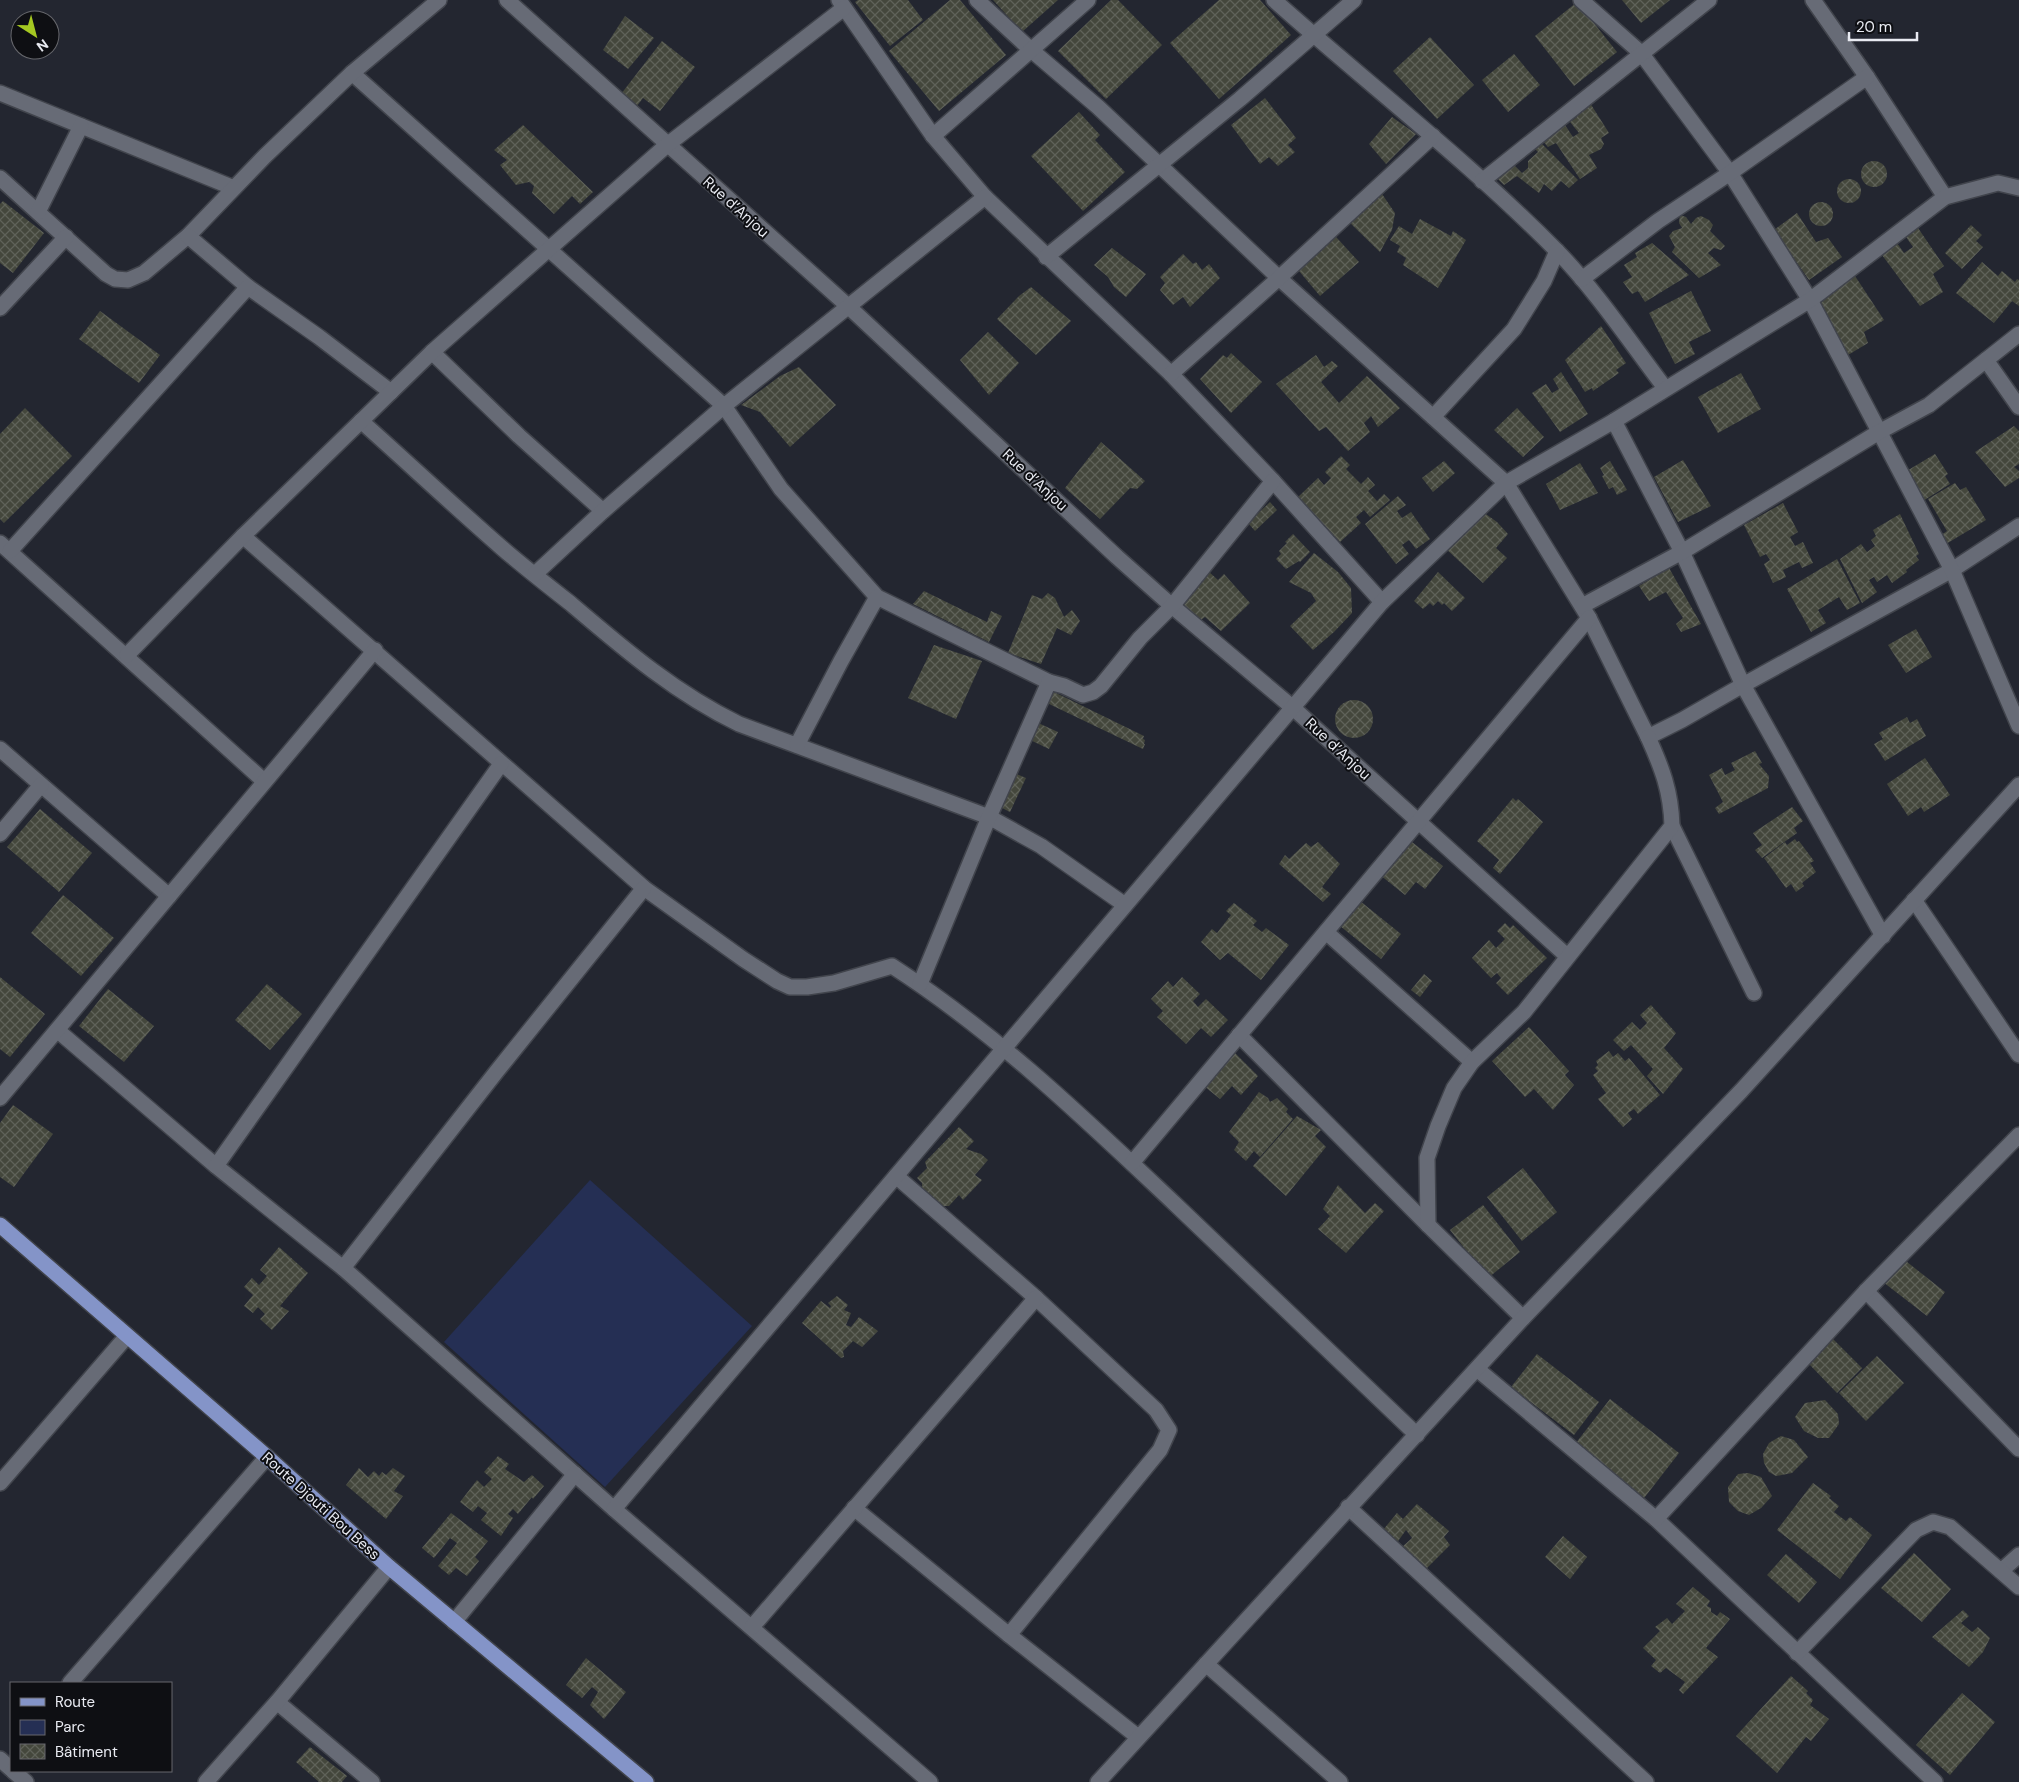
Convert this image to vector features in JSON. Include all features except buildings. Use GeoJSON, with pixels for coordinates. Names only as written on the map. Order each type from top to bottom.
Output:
{"type":"FeatureCollection","features":[{"type":"Feature","properties":{"kind":"main road","name":"Route Djouti Bou Bess"},"geometry":{"type":"LineString","coordinates":[[0,1225],[267,1457],[389,1567],[646,1782]]}},
{"type":"Feature","properties":{"kind":"street"},"geometry":{"type":"LineString","coordinates":[[0,178],[106,274],[122,280],[136,277],[188,236],[234,188],[352,73],[440,0]]}},
{"type":"Feature","properties":{"kind":"street","name":"Rue d’Anjou"},"geometry":{"type":"LineString","coordinates":[[507,0],[849,307],[1172,606],[1292,707],[1567,956]]}},
{"type":"Feature","properties":{"kind":"street"},"geometry":{"type":"LineString","coordinates":[[978,0],[1030,49],[1098,107],[1279,278],[1506,483],[1586,612],[1648,737],[1664,773],[1672,803],[1672,826],[1754,992]]}},
{"type":"Feature","properties":{"kind":"street"},"geometry":{"type":"LineString","coordinates":[[933,136],[1088,0]]}},
{"type":"Feature","properties":{"kind":"street"},"geometry":{"type":"LineString","coordinates":[[1274,0],[1433,136],[1557,251],[1582,279],[1665,388]]}},
{"type":"Feature","properties":{"kind":"street"},"geometry":{"type":"LineString","coordinates":[[1046,257],[1240,99],[1354,0]]}},
{"type":"Feature","properties":{"kind":"street"},"geometry":{"type":"LineString","coordinates":[[1581,0],[1641,53],[1730,173],[1810,300],[1952,570],[2019,726]]}},
{"type":"Feature","properties":{"kind":"street"},"geometry":{"type":"LineString","coordinates":[[1482,181],[1561,120],[1641,53],[1709,0]]}},
{"type":"Feature","properties":{"kind":"street"},"geometry":{"type":"LineString","coordinates":[[1813,0],[1867,77],[1945,197]]}},
{"type":"Feature","properties":{"kind":"street"},"geometry":{"type":"LineString","coordinates":[[127,655],[243,536],[432,352],[668,145],[842,4],[933,136],[985,197],[1171,374],[1273,481],[1382,602]]}},
{"type":"Feature","properties":{"kind":"street"},"geometry":{"type":"LineString","coordinates":[[352,73],[724,406],[781,489],[878,597],[1049,682],[1064,686],[1083,696],[1101,686],[1140,638],[1172,606],[1273,481]]}},
{"type":"Feature","properties":{"kind":"street"},"geometry":{"type":"LineString","coordinates":[[1582,279],[1658,221],[1867,77]]}},
{"type":"Feature","properties":{"kind":"street"},"geometry":{"type":"LineString","coordinates":[[0,93],[234,188]]}},
{"type":"Feature","properties":{"kind":"street"},"geometry":{"type":"LineString","coordinates":[[38,212],[81,126]]}},
{"type":"Feature","properties":{"kind":"street"},"geometry":{"type":"LineString","coordinates":[[1171,374],[1279,278],[1433,136]]}},
{"type":"Feature","properties":{"kind":"street"},"geometry":{"type":"LineString","coordinates":[[614,1509],[1382,602],[1506,483],[1614,420],[1810,300],[1945,197],[1998,184],[2019,188]]}},
{"type":"Feature","properties":{"kind":"street"},"geometry":{"type":"LineString","coordinates":[[535,574],[724,406],[985,197]]}},
{"type":"Feature","properties":{"kind":"street"},"geometry":{"type":"LineString","coordinates":[[0,308],[66,236]]}},
{"type":"Feature","properties":{"kind":"street"},"geometry":{"type":"LineString","coordinates":[[188,236],[248,287],[391,392]]}},
{"type":"Feature","properties":{"kind":"street"},"geometry":{"type":"LineString","coordinates":[[1433,417],[1514,329],[1544,280],[1557,251]]}},
{"type":"Feature","properties":{"kind":"street"},"geometry":{"type":"LineString","coordinates":[[248,287],[5,547],[127,655],[264,781]]}},
{"type":"Feature","properties":{"kind":"street"},"geometry":{"type":"LineString","coordinates":[[1132,1163],[1418,822],[1586,612],[1879,432],[1929,405],[2019,334]]}},
{"type":"Feature","properties":{"kind":"street"},"geometry":{"type":"LineString","coordinates":[[432,352],[519,436],[604,511]]}},
{"type":"Feature","properties":{"kind":"street"},"geometry":{"type":"LineString","coordinates":[[1986,360],[2019,407]]}},
{"type":"Feature","properties":{"kind":"street"},"geometry":{"type":"LineString","coordinates":[[1614,420],[1682,552],[1743,685],[1883,936]]}},
{"type":"Feature","properties":{"kind":"street"},"geometry":{"type":"LineString","coordinates":[[361,421],[502,548],[660,678],[714,712],[739,724],[989,817],[1041,846],[1125,905]]}},
{"type":"Feature","properties":{"kind":"street"},"geometry":{"type":"LineString","coordinates":[[1648,737],[1952,570],[2019,526]]}},
{"type":"Feature","properties":{"kind":"street"},"geometry":{"type":"LineString","coordinates":[[243,536],[644,888],[743,959],[790,987],[807,987],[834,983],[892,966],[920,984],[1004,1047],[1132,1163],[1417,1435]]}},
{"type":"Feature","properties":{"kind":"street"},"geometry":{"type":"LineString","coordinates":[[797,746],[878,597]]}},
{"type":"Feature","properties":{"kind":"street"},"geometry":{"type":"LineString","coordinates":[[0,1098],[375,650]]}},
{"type":"Feature","properties":{"kind":"street"},"geometry":{"type":"LineString","coordinates":[[920,984],[989,817],[1049,682]]}},
{"type":"Feature","properties":{"kind":"street"},"geometry":{"type":"LineString","coordinates":[[0,749],[169,896]]}},
{"type":"Feature","properties":{"kind":"street"},"geometry":{"type":"LineString","coordinates":[[216,1166],[501,764]]}},
{"type":"Feature","properties":{"kind":"street"},"geometry":{"type":"LineString","coordinates":[[0,834],[40,785]]}},
{"type":"Feature","properties":{"kind":"street"},"geometry":{"type":"LineString","coordinates":[[1098,1782],[1348,1507],[1417,1435],[1523,1318],[1741,1090],[2019,785]]}},
{"type":"Feature","properties":{"kind":"street"},"geometry":{"type":"LineString","coordinates":[[1428,1225],[1427,1158],[1454,1088],[1472,1062],[1524,1012],[1672,826]]}},
{"type":"Feature","properties":{"kind":"street"},"geometry":{"type":"LineString","coordinates":[[343,1268],[497,1071],[644,888]]}},
{"type":"Feature","properties":{"kind":"street"},"geometry":{"type":"LineString","coordinates":[[1914,900],[2019,1055]]}},
{"type":"Feature","properties":{"kind":"street"},"geometry":{"type":"LineString","coordinates":[[1326,932],[1472,1062]]}},
{"type":"Feature","properties":{"kind":"street"},"geometry":{"type":"LineString","coordinates":[[57,1030],[216,1166],[343,1268],[614,1509],[930,1782]]}},
{"type":"Feature","properties":{"kind":"street"},"geometry":{"type":"LineString","coordinates":[[1239,1035],[1523,1318]]}},
{"type":"Feature","properties":{"kind":"street"},"geometry":{"type":"LineString","coordinates":[[1656,1519],[1866,1291],[2019,1135]]}},
{"type":"Feature","properties":{"kind":"street"},"geometry":{"type":"LineString","coordinates":[[896,1176],[1036,1298],[1156,1410],[1168,1430],[1160,1450],[1009,1635]]}},
{"type":"Feature","properties":{"kind":"street"},"geometry":{"type":"LineString","coordinates":[[1866,1291],[2019,1449]]}},
{"type":"Feature","properties":{"kind":"street"},"geometry":{"type":"LineString","coordinates":[[752,1627],[1036,1298]]}},
{"type":"Feature","properties":{"kind":"street"},"geometry":{"type":"LineString","coordinates":[[2,1477],[127,1336]]}},
{"type":"Feature","properties":{"kind":"street"},"geometry":{"type":"LineString","coordinates":[[1477,1369],[1656,1519],[1935,1782]]}},
{"type":"Feature","properties":{"kind":"street"},"geometry":{"type":"LineString","coordinates":[[71,1682],[267,1457]]}},
{"type":"Feature","properties":{"kind":"street"},"geometry":{"type":"LineString","coordinates":[[454,1622],[575,1474]]}},
{"type":"Feature","properties":{"kind":"street"},"geometry":{"type":"LineString","coordinates":[[1348,1507],[1646,1782]]}},
{"type":"Feature","properties":{"kind":"street"},"geometry":{"type":"LineString","coordinates":[[854,1508],[1009,1635],[1138,1736]]}},
{"type":"Feature","properties":{"kind":"street"},"geometry":{"type":"LineString","coordinates":[[1797,1653],[1916,1530],[1933,1522],[1950,1527],[2019,1587]]}},
{"type":"Feature","properties":{"kind":"street"},"geometry":{"type":"LineString","coordinates":[[2001,1571],[2019,1555]]}},
{"type":"Feature","properties":{"kind":"street"},"geometry":{"type":"LineString","coordinates":[[206,1782],[277,1702],[389,1567]]}},
{"type":"Feature","properties":{"kind":"street"},"geometry":{"type":"LineString","coordinates":[[1206,1664],[1340,1782]]}},
{"type":"Feature","properties":{"kind":"street"},"geometry":{"type":"LineString","coordinates":[[277,1702],[372,1782]]}},
{"type":"Feature","properties":{"kind":"street"},"geometry":{"type":"LineString","coordinates":[[17,1772],[26,1782]]}},
{"type":"Feature","properties":{"kind":"green space"},"geometry":{"type":"Polygon","coordinates":[[[590,1180],[752,1326],[605,1487],[444,1342],[590,1180]]]}}]}
